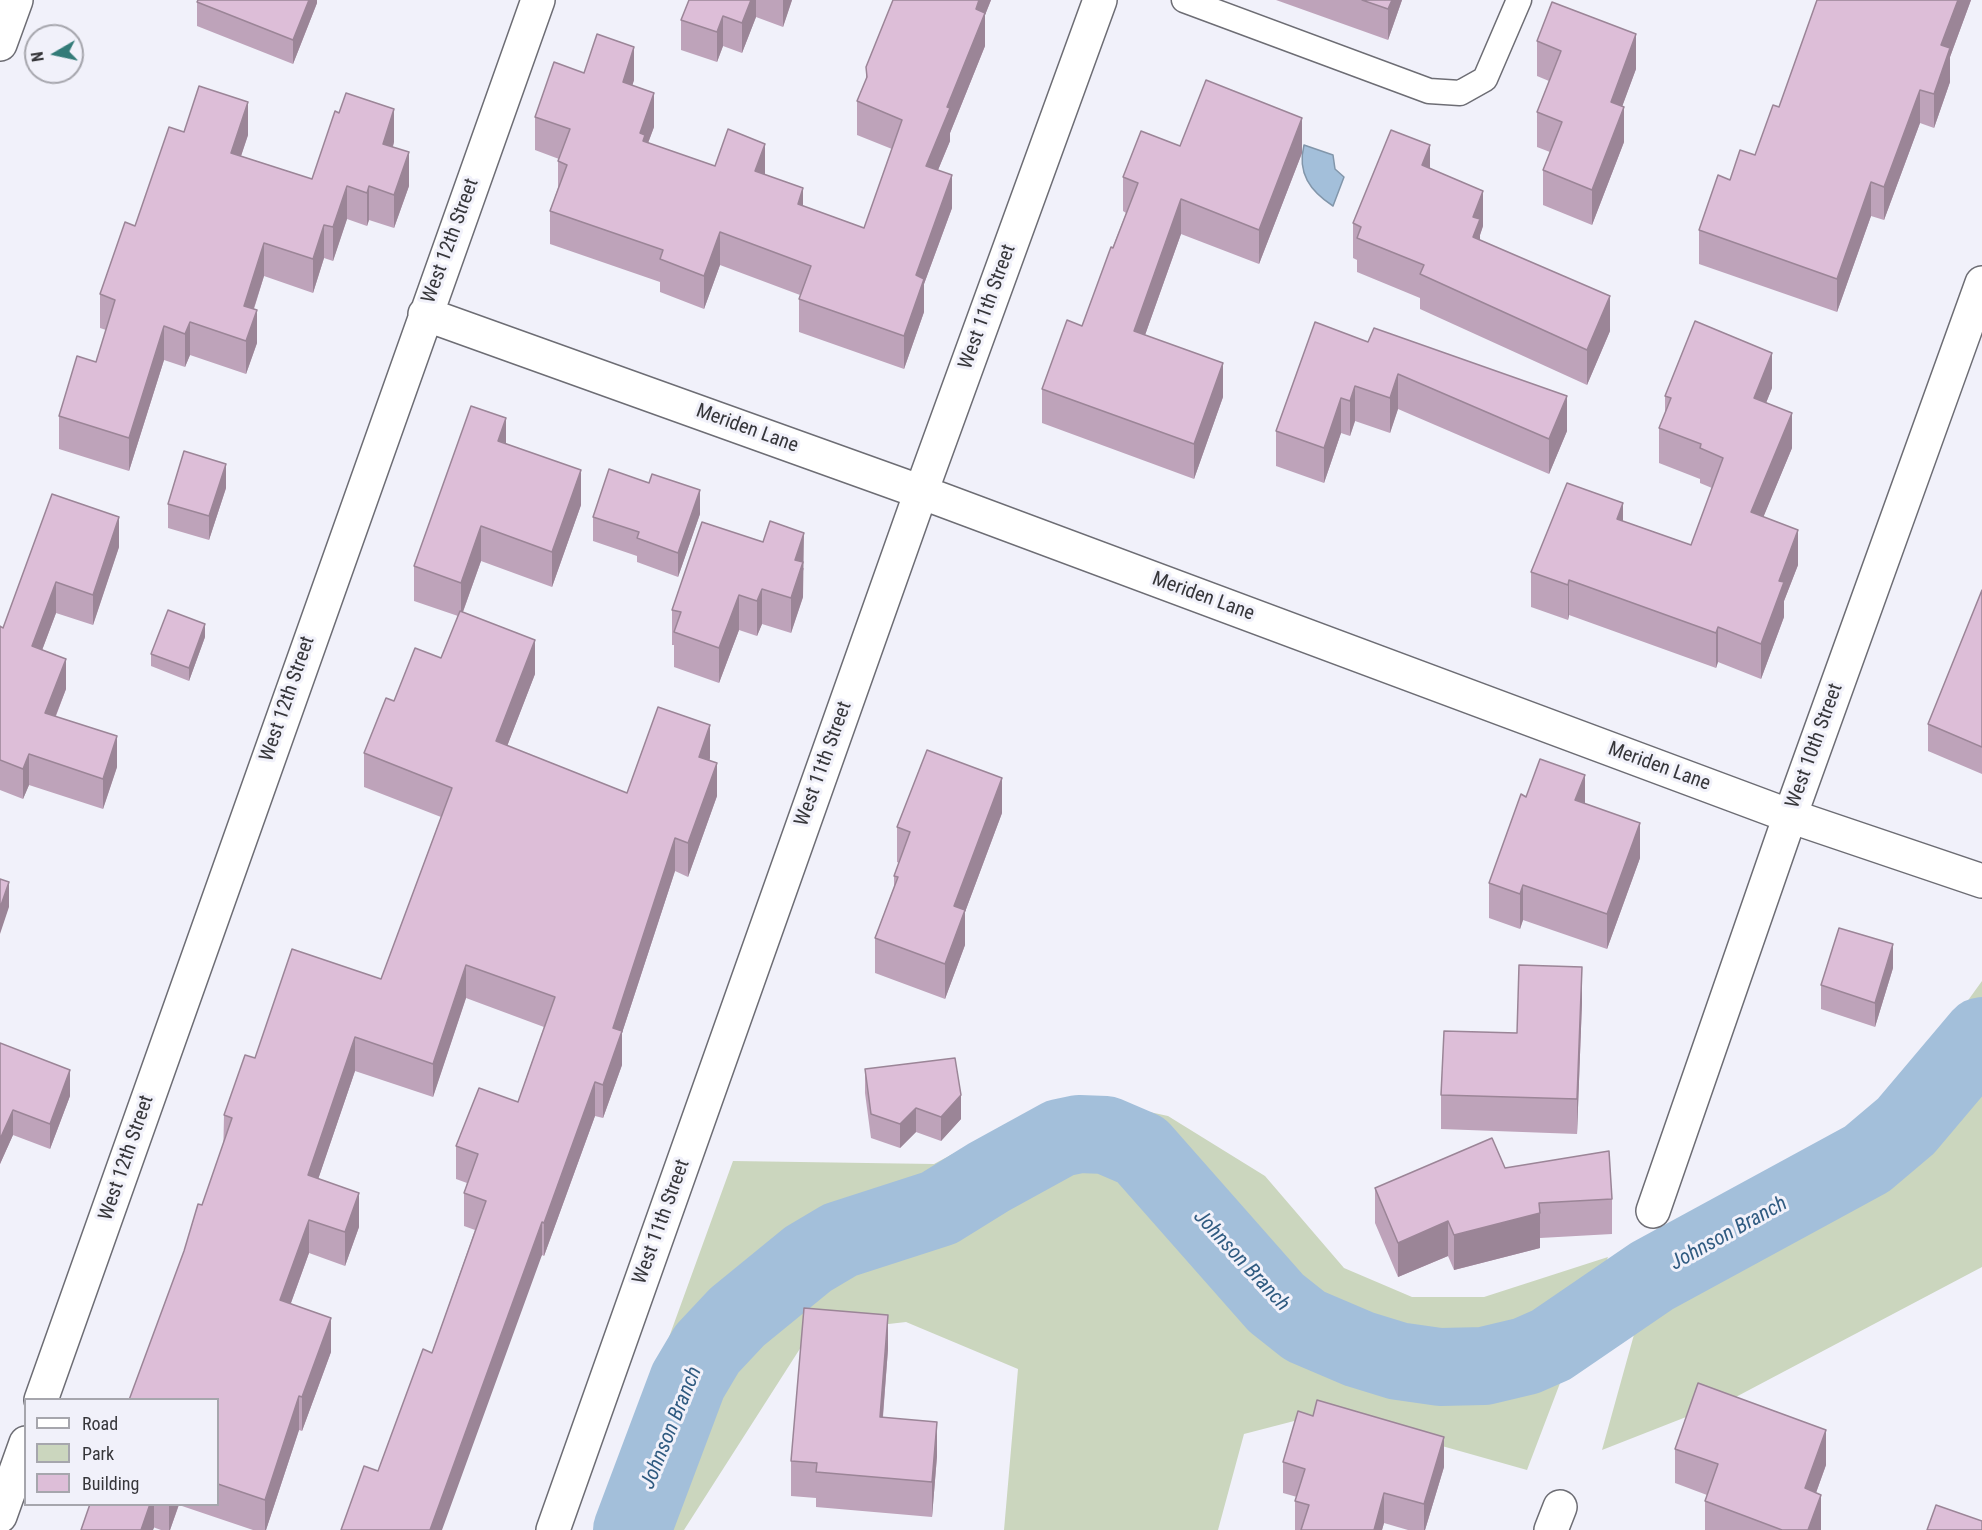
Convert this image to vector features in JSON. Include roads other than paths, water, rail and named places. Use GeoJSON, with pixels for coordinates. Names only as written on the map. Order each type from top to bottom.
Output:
{"type":"FeatureCollection","features":[{"type":"Feature","properties":{"kind":"street"},"geometry":{"type":"LineString","coordinates":[[0,44],[16,0]]}},
{"type":"Feature","properties":{"kind":"street","name":"West 12th Street"},"geometry":{"type":"LineString","coordinates":[[42,1398],[538,0]]}},
{"type":"Feature","properties":{"kind":"street","name":"West 11th Street"},"geometry":{"type":"LineString","coordinates":[[553,1530],[921,492],[1100,0]]}},
{"type":"Feature","properties":{"kind":"street","name":"West 10th Street"},"geometry":{"type":"LineString","coordinates":[[1653,1211],[1790,816],[1982,283]]}},
{"type":"Feature","properties":{"kind":"street","name":"Meriden Lane"},"geometry":{"type":"LineString","coordinates":[[425,314],[921,492],[1790,816],[1982,881]]}},
{"type":"Feature","properties":{"kind":"street"},"geometry":{"type":"LineString","coordinates":[[0,1516],[24,1449]]}},
{"type":"Feature","properties":{"kind":"lane"},"geometry":{"type":"LineString","coordinates":[[1184,0],[1429,92],[1460,93],[1485,79],[1520,0]]}},
{"type":"Feature","properties":{"kind":"water"},"geometry":{"type":"Polygon","coordinates":[[[1304,145],[1333,155],[1335,169],[1344,177],[1333,206],[1318,194],[1307,180],[1302,164],[1304,145]]]}},
{"type":"Feature","properties":{"kind":"waterway","name":"Johnson Branch"},"geometry":{"type":"LineString","coordinates":[[632,1530],[688,1381],[707,1349],[737,1317],[808,1259],[840,1240],[939,1208],[1060,1138],[1079,1134],[1106,1135],[1141,1150],[1276,1303],[1305,1326],[1359,1349],[1398,1361],[1440,1367],[1484,1366],[1526,1356],[1551,1345],[1652,1276],[1867,1159],[1906,1126],[1982,1036]]}}]}
